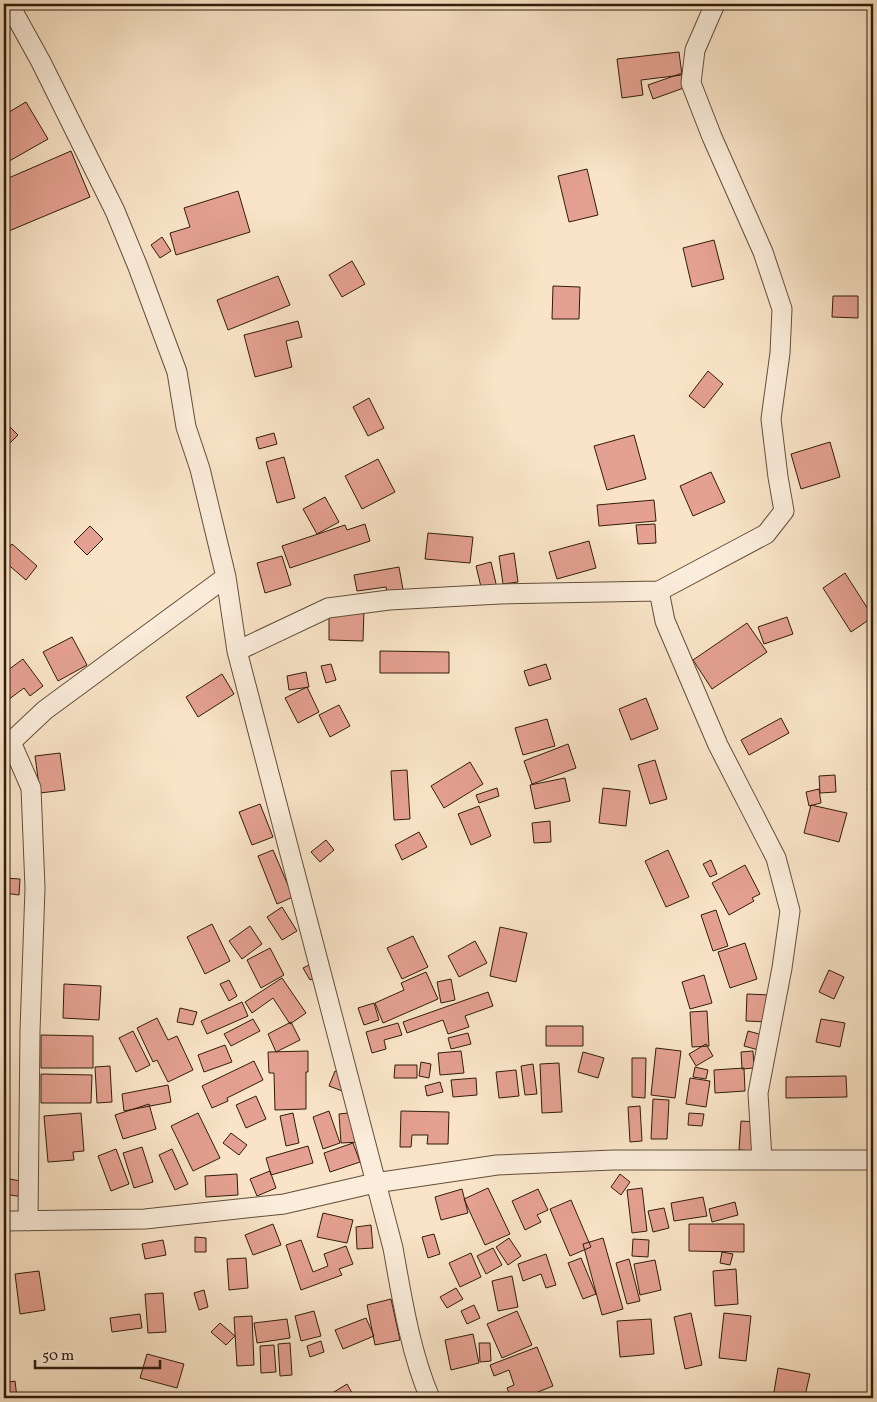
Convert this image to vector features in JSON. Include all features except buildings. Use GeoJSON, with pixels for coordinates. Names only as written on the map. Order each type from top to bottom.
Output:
{"type":"FeatureCollection","features":[{"type":"Feature","properties":{"kind":"street"},"geometry":{"type":"LineString","coordinates":[[9,4],[41,62],[115,211],[138,267],[176,372],[186,427],[200,469],[226,577],[237,652],[393,1248],[420,1377],[430,1398]]}},
{"type":"Feature","properties":{"kind":"street"},"geometry":{"type":"LineString","coordinates":[[237,652],[328,608],[389,600],[500,594],[659,591],[766,534],[784,511],[771,419],[780,353],[782,309],[763,252],[712,137],[691,84],[695,50],[715,4]]}},
{"type":"Feature","properties":{"kind":"street"},"geometry":{"type":"LineString","coordinates":[[28,1221],[30,1032],[35,888],[32,788],[7,744],[45,710],[226,577]]}},
{"type":"Feature","properties":{"kind":"street"},"geometry":{"type":"LineString","coordinates":[[659,591],[665,621],[718,745],[776,858],[790,910],[782,968],[758,1093],[762,1159]]}},
{"type":"Feature","properties":{"kind":"street"},"geometry":{"type":"LineString","coordinates":[[4,1221],[145,1219],[284,1204],[375,1183],[496,1166],[613,1160],[873,1160]]}}]}
